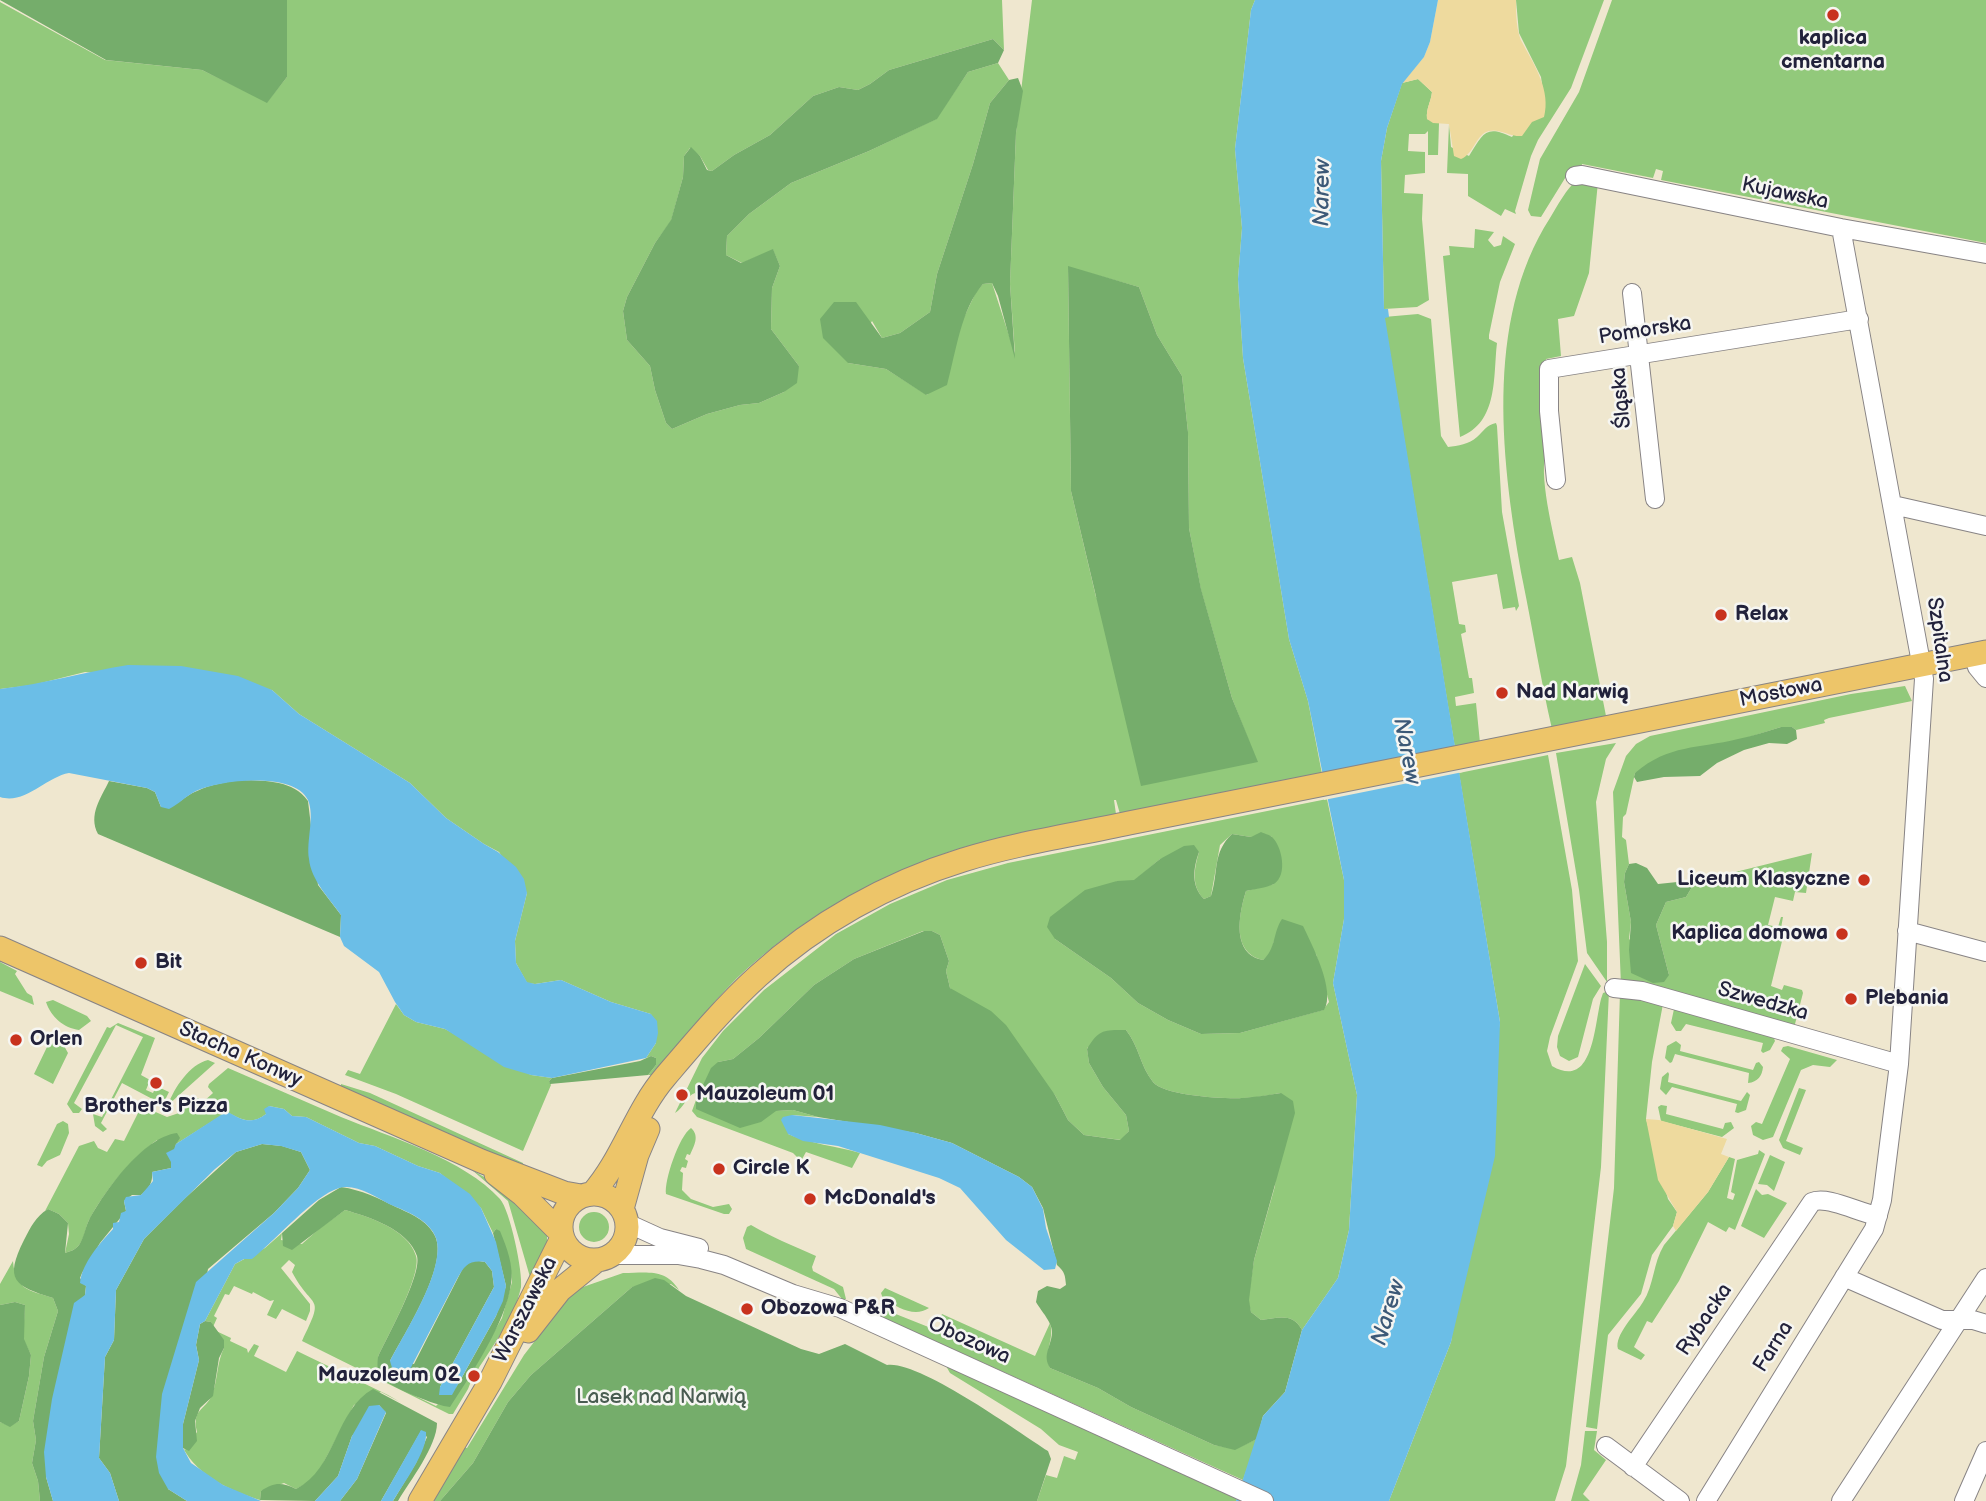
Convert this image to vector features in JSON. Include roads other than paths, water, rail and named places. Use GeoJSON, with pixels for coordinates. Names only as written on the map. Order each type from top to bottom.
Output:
{"type":"FeatureCollection","features":[{"type":"Feature","properties":{"kind":"main road","name":"Mostowa"},"geometry":{"type":"LineString","coordinates":[[586,1195],[609,1171],[651,1096],[721,1013],[772,963],[817,930],[880,893],[966,859],[1129,823],[1979,653]]}},
{"type":"Feature","properties":{"kind":"main road","name":"Stacha Konwy"},"geometry":{"type":"LineString","coordinates":[[0,948],[481,1161],[564,1194],[586,1195]]}},
{"type":"Feature","properties":{"kind":"main road"},"geometry":{"type":"LineString","coordinates":[[624,1216],[611,1199],[586,1195],[571,1203],[564,1211],[561,1236],[570,1251],[578,1256],[604,1258],[622,1245],[626,1235],[624,1216],[637,1155],[679,1063]]}},
{"type":"Feature","properties":{"kind":"main road","name":"Stacha Konwy"},"geometry":{"type":"LineString","coordinates":[[481,1161],[523,1195],[561,1236]]}},
{"type":"Feature","properties":{"kind":"main road","name":"Warszawska"},"geometry":{"type":"LineString","coordinates":[[420,1501],[490,1382],[561,1236]]}},
{"type":"Feature","properties":{"kind":"main road","name":"Warszawska"},"geometry":{"type":"LineString","coordinates":[[490,1382],[552,1298],[604,1258]]}},
{"type":"Feature","properties":{"kind":"street","name":"Kujawska"},"geometry":{"type":"LineString","coordinates":[[1575,176],[1582,175],[1840,228],[1986,254]]}},
{"type":"Feature","properties":{"kind":"street","name":"Szpitalna"},"geometry":{"type":"LineString","coordinates":[[1840,228],[1924,679],[1899,1064],[1878,1216]]}},
{"type":"Feature","properties":{"kind":"street","name":"Śląska"},"geometry":{"type":"LineString","coordinates":[[1632,293],[1655,499]]}},
{"type":"Feature","properties":{"kind":"street","name":"Pomorska"},"geometry":{"type":"LineString","coordinates":[[1556,480],[1549,411],[1549,369],[1859,319]]}},
{"type":"Feature","properties":{"kind":"street"},"geometry":{"type":"LineString","coordinates":[[1893,505],[1986,526]]}},
{"type":"Feature","properties":{"kind":"street"},"geometry":{"type":"LineString","coordinates":[[1979,653],[1980,672],[1986,678]]}},
{"type":"Feature","properties":{"kind":"street"},"geometry":{"type":"LineString","coordinates":[[1907,931],[1986,952]]}},
{"type":"Feature","properties":{"kind":"street","name":"Szwedzka"},"geometry":{"type":"LineString","coordinates":[[1614,988],[1642,992],[1899,1064]]}},
{"type":"Feature","properties":{"kind":"street","name":"Rybacka"},"geometry":{"type":"LineString","coordinates":[[1633,1467],[1808,1208],[1816,1200],[1828,1200],[1860,1213],[1878,1216]]}},
{"type":"Feature","properties":{"kind":"street","name":"Obozowa"},"geometry":{"type":"LineString","coordinates":[[624,1216],[660,1238],[744,1261],[800,1284],[840,1308],[1264,1501]]}},
{"type":"Feature","properties":{"kind":"street","name":"Farna"},"geometry":{"type":"LineString","coordinates":[[1706,1501],[1866,1243],[1878,1216]]}},
{"type":"Feature","properties":{"kind":"street","name":"Obozowa"},"geometry":{"type":"LineString","coordinates":[[604,1258],[678,1255],[701,1259],[724,1265],[793,1294],[840,1308]]}},
{"type":"Feature","properties":{"kind":"street"},"geometry":{"type":"LineString","coordinates":[[1844,1277],[1942,1320],[1973,1320],[1986,1324]]}},
{"type":"Feature","properties":{"kind":"street"},"geometry":{"type":"LineString","coordinates":[[1841,1501],[1986,1278]]}},
{"type":"Feature","properties":{"kind":"street"},"geometry":{"type":"LineString","coordinates":[[1606,1446],[1680,1501]]}},
{"type":"Feature","properties":{"kind":"street"},"geometry":{"type":"LineString","coordinates":[[1964,1501],[1986,1451]]}},
{"type":"Feature","properties":{"kind":"water","name":"Narew"},"geometry":{"type":"Polygon","coordinates":[[[1255,0],[1438,0],[1430,42],[1424,57],[1402,84],[1387,128],[1381,161],[1384,309],[1388,309],[1389,317],[1385,318],[1500,1022],[1495,1156],[1451,1342],[1389,1501],[1236,1501],[1263,1416],[1285,1392],[1302,1330],[1338,1278],[1349,1230],[1357,1095],[1333,983],[1344,919],[1344,880],[1308,701],[1289,639],[1243,358],[1238,279],[1242,228],[1235,149],[1251,10],[1255,0]]]}},
{"type":"Feature","properties":{"kind":"water"},"geometry":{"type":"Polygon","coordinates":[[[128,665],[181,666],[238,676],[272,690],[299,714],[410,783],[446,818],[516,867],[524,879],[527,893],[515,941],[516,963],[527,982],[535,984],[561,980],[611,1002],[651,1014],[657,1021],[658,1033],[656,1043],[646,1058],[552,1078],[531,1075],[504,1067],[445,1029],[416,1022],[404,1015],[379,972],[344,946],[340,937],[341,915],[321,888],[310,867],[308,852],[311,814],[308,800],[300,791],[288,785],[255,780],[221,784],[196,791],[169,809],[161,807],[155,792],[147,788],[69,773],[27,794],[0,797],[0,689],[128,665]]]}},
{"type":"Feature","properties":{"kind":"water"},"geometry":{"type":"Polygon","coordinates":[[[269,1106],[284,1109],[292,1116],[306,1117],[359,1143],[375,1146],[440,1173],[470,1194],[481,1208],[496,1242],[506,1286],[496,1316],[452,1395],[439,1395],[440,1387],[494,1287],[492,1271],[485,1262],[471,1263],[457,1279],[407,1375],[403,1377],[393,1371],[390,1361],[430,1283],[438,1251],[436,1238],[433,1231],[416,1216],[365,1192],[345,1187],[329,1193],[306,1209],[252,1259],[244,1259],[235,1264],[205,1321],[200,1324],[196,1345],[199,1360],[183,1424],[183,1448],[191,1463],[223,1485],[261,1501],[187,1501],[168,1489],[159,1473],[156,1457],[162,1394],[196,1282],[274,1213],[298,1188],[310,1170],[301,1152],[281,1146],[262,1144],[236,1152],[144,1239],[116,1290],[114,1340],[105,1357],[99,1458],[110,1473],[119,1501],[53,1501],[46,1477],[44,1452],[52,1399],[74,1303],[85,1295],[86,1286],[80,1283],[88,1261],[113,1229],[113,1223],[119,1222],[121,1213],[126,1211],[126,1197],[141,1195],[153,1181],[152,1172],[171,1168],[166,1153],[174,1149],[176,1144],[224,1113],[251,1120],[266,1114],[264,1109],[269,1106]]]}},
{"type":"Feature","properties":{"kind":"water"},"geometry":{"type":"Polygon","coordinates":[[[792,1115],[880,1125],[916,1133],[952,1143],[1019,1177],[1032,1187],[1043,1209],[1057,1261],[1055,1269],[1044,1270],[1006,1240],[960,1188],[939,1178],[838,1146],[803,1141],[788,1134],[781,1120],[792,1115]]]}},
{"type":"Feature","properties":{"kind":"water"},"geometry":{"type":"Polygon","coordinates":[[[379,1405],[386,1412],[357,1479],[340,1501],[315,1501],[338,1476],[352,1436],[369,1406],[379,1405]]]}},
{"type":"Feature","properties":{"kind":"water"},"geometry":{"type":"Polygon","coordinates":[[[421,1430],[426,1432],[426,1440],[414,1467],[393,1501],[381,1501],[421,1430]]]}},
{"type":"Feature","properties":{"kind":"place","name":"kaplica cmentarna"},"geometry":{"type":"Point","coordinates":[1833,15]}},
{"type":"Feature","properties":{"kind":"place","name":"Relax"},"geometry":{"type":"Point","coordinates":[1721,615]}},
{"type":"Feature","properties":{"kind":"place","name":"Nad Narwią"},"geometry":{"type":"Point","coordinates":[1502,693]}},
{"type":"Feature","properties":{"kind":"place","name":"Liceum Klasyczne"},"geometry":{"type":"Point","coordinates":[1864,880]}},
{"type":"Feature","properties":{"kind":"place","name":"Kaplica domowa"},"geometry":{"type":"Point","coordinates":[1842,934]}},
{"type":"Feature","properties":{"kind":"place","name":"Bit"},"geometry":{"type":"Point","coordinates":[141,963]}},
{"type":"Feature","properties":{"kind":"place","name":"Plebania"},"geometry":{"type":"Point","coordinates":[1851,999]}},
{"type":"Feature","properties":{"kind":"place","name":"Orlen"},"geometry":{"type":"Point","coordinates":[16,1040]}},
{"type":"Feature","properties":{"kind":"place","name":"Brother's Pizza"},"geometry":{"type":"Point","coordinates":[156,1083]}},
{"type":"Feature","properties":{"kind":"place","name":"Mauzoleum 01"},"geometry":{"type":"Point","coordinates":[682,1095]}},
{"type":"Feature","properties":{"kind":"place","name":"Circle K"},"geometry":{"type":"Point","coordinates":[719,1169]}},
{"type":"Feature","properties":{"kind":"place","name":"McDonald's"},"geometry":{"type":"Point","coordinates":[810,1199]}},
{"type":"Feature","properties":{"kind":"place","name":"Obozowa P&R"},"geometry":{"type":"Point","coordinates":[747,1309]}},
{"type":"Feature","properties":{"kind":"place","name":"Mauzoleum 02"},"geometry":{"type":"Point","coordinates":[474,1376]}},
{"type":"Feature","properties":{"kind":"park label","name":"Lasek nad Narwią"},"geometry":{"type":"Point","coordinates":[661,1398]}}]}
